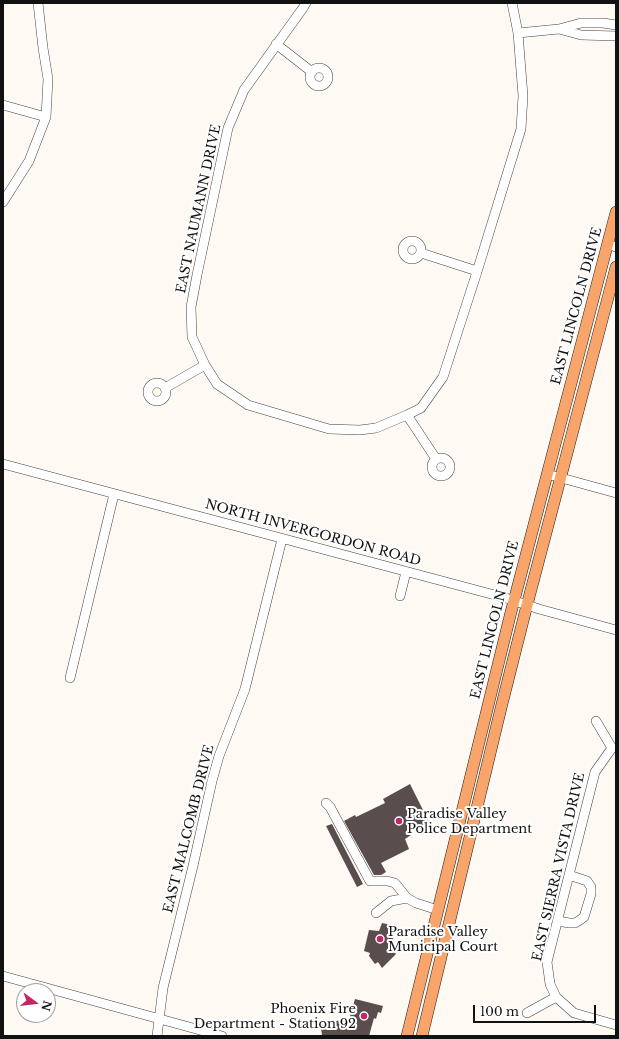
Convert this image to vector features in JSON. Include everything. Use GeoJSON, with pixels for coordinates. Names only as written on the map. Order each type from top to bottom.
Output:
{"type":"FeatureCollection","features":[{"type":"Feature","properties":{"kind":"main road","name":"EAST LINCOLN DRIVE"},"geometry":{"type":"LineString","coordinates":[[407,1036],[514,601],[547,474],[612,245],[616,212]]}},
{"type":"Feature","properties":{"kind":"main road","name":"EAST LINCOLN DRIVE"},"geometry":{"type":"LineString","coordinates":[[422,1036],[527,605],[616,267]]}},
{"type":"Feature","properties":{"kind":"main road"},"geometry":{"type":"LineString","coordinates":[[479,742],[492,745]]}},
{"type":"Feature","properties":{"kind":"main road"},"geometry":{"type":"LineString","coordinates":[[438,910],[452,913]]}},
{"type":"Feature","properties":{"kind":"main road"},"geometry":{"type":"LineString","coordinates":[[418,989],[433,992]]}},
{"type":"Feature","properties":{"kind":"street"},"geometry":{"type":"LineString","coordinates":[[3,202],[29,161],[46,117],[48,80],[42,48],[38,3]]}},
{"type":"Feature","properties":{"kind":"street","name":"EAST NAUMANN DRIVE"},"geometry":{"type":"LineString","coordinates":[[306,3],[244,90],[228,128],[191,307],[192,337],[205,365],[217,384],[248,405],[329,428],[360,430],[376,428],[421,408],[443,377],[521,129],[523,96],[518,33],[512,3]]}},
{"type":"Feature","properties":{"kind":"street"},"geometry":{"type":"LineString","coordinates":[[518,33],[559,29],[581,23],[603,23],[616,25]]}},
{"type":"Feature","properties":{"kind":"street"},"geometry":{"type":"LineString","coordinates":[[559,29],[581,35],[616,36]]}},
{"type":"Feature","properties":{"kind":"street"},"geometry":{"type":"LineString","coordinates":[[276,44],[312,72]]}},
{"type":"Feature","properties":{"kind":"street"},"geometry":{"type":"LineString","coordinates":[[3,105],[46,117]]}},
{"type":"Feature","properties":{"kind":"street"},"geometry":{"type":"LineString","coordinates":[[421,253],[477,271]]}},
{"type":"Feature","properties":{"kind":"street"},"geometry":{"type":"LineString","coordinates":[[165,388],[205,365]]}},
{"type":"Feature","properties":{"kind":"street"},"geometry":{"type":"LineString","coordinates":[[407,415],[436,459]]}},
{"type":"Feature","properties":{"kind":"street","name":"NORTH INVERGORDON ROAD"},"geometry":{"type":"LineString","coordinates":[[3,464],[514,601],[616,630]]}},
{"type":"Feature","properties":{"kind":"street"},"geometry":{"type":"LineString","coordinates":[[547,474],[616,493]]}},
{"type":"Feature","properties":{"kind":"street"},"geometry":{"type":"LineString","coordinates":[[70,678],[114,494]]}},
{"type":"Feature","properties":{"kind":"street","name":"EAST MALCOMB DRIVE"},"geometry":{"type":"LineString","coordinates":[[157,1036],[163,988],[212,781],[219,756],[245,689],[282,539]]}},
{"type":"Feature","properties":{"kind":"street"},"geometry":{"type":"LineString","coordinates":[[400,596],[406,572]]}},
{"type":"Feature","properties":{"kind":"street"},"geometry":{"type":"LineString","coordinates":[[596,721],[614,747]]}},
{"type":"Feature","properties":{"kind":"street","name":"EAST SIERRA VISTA DRIVE"},"geometry":{"type":"LineString","coordinates":[[556,997],[550,984],[548,962],[594,772],[614,747]]}},
{"type":"Feature","properties":{"kind":"street"},"geometry":{"type":"LineString","coordinates":[[326,803],[330,807],[370,881],[387,881],[394,883],[407,898],[416,903],[438,910]]}},
{"type":"Feature","properties":{"kind":"street"},"geometry":{"type":"LineString","coordinates":[[558,920],[575,923],[584,917],[591,894],[591,887],[587,881],[569,875]]}},
{"type":"Feature","properties":{"kind":"street"},"geometry":{"type":"LineString","coordinates":[[376,913],[391,901],[407,898]]}},
{"type":"Feature","properties":{"kind":"street"},"geometry":{"type":"LineString","coordinates":[[3,976],[222,1036]]}},
{"type":"Feature","properties":{"kind":"street"},"geometry":{"type":"LineString","coordinates":[[527,1012],[556,997],[574,1013],[616,1025]]}},
{"type":"Feature","properties":{"kind":"building","name":"Paradise Valley Police Department"},"geometry":{"type":"Polygon","coordinates":[[[410,784],[429,822],[409,832],[411,835],[405,839],[409,849],[381,863],[386,872],[381,875],[374,875],[344,821],[385,803],[383,799],[410,784]]]}},
{"type":"Feature","properties":{"kind":"building"},"geometry":{"type":"Polygon","coordinates":[[[332,824],[363,884],[357,887],[326,826],[332,824]]]}},
{"type":"Feature","properties":{"kind":"building","name":"Paradise Valley Municipal Court"},"geometry":{"type":"Polygon","coordinates":[[[382,923],[396,926],[391,948],[396,954],[382,968],[378,962],[375,964],[369,956],[370,953],[364,951],[369,930],[379,931],[382,923]]]}},
{"type":"Feature","properties":{"kind":"building","name":"Phoenix Fire Department - Station 92"},"geometry":{"type":"Polygon","coordinates":[[[355,999],[383,1006],[381,1013],[378,1012],[376,1019],[374,1018],[369,1036],[322,1035],[320,1022],[349,1020],[355,999]]]}},
{"type":"Feature","properties":{"kind":"place","name":"Paradise Valley Police Department"},"geometry":{"type":"Point","coordinates":[399,821]}},
{"type":"Feature","properties":{"kind":"place","name":"Paradise Valley Municipal Court"},"geometry":{"type":"Point","coordinates":[380,939]}},
{"type":"Feature","properties":{"kind":"place","name":"Phoenix Fire Department - Station 92"},"geometry":{"type":"Point","coordinates":[364,1016]}}]}
